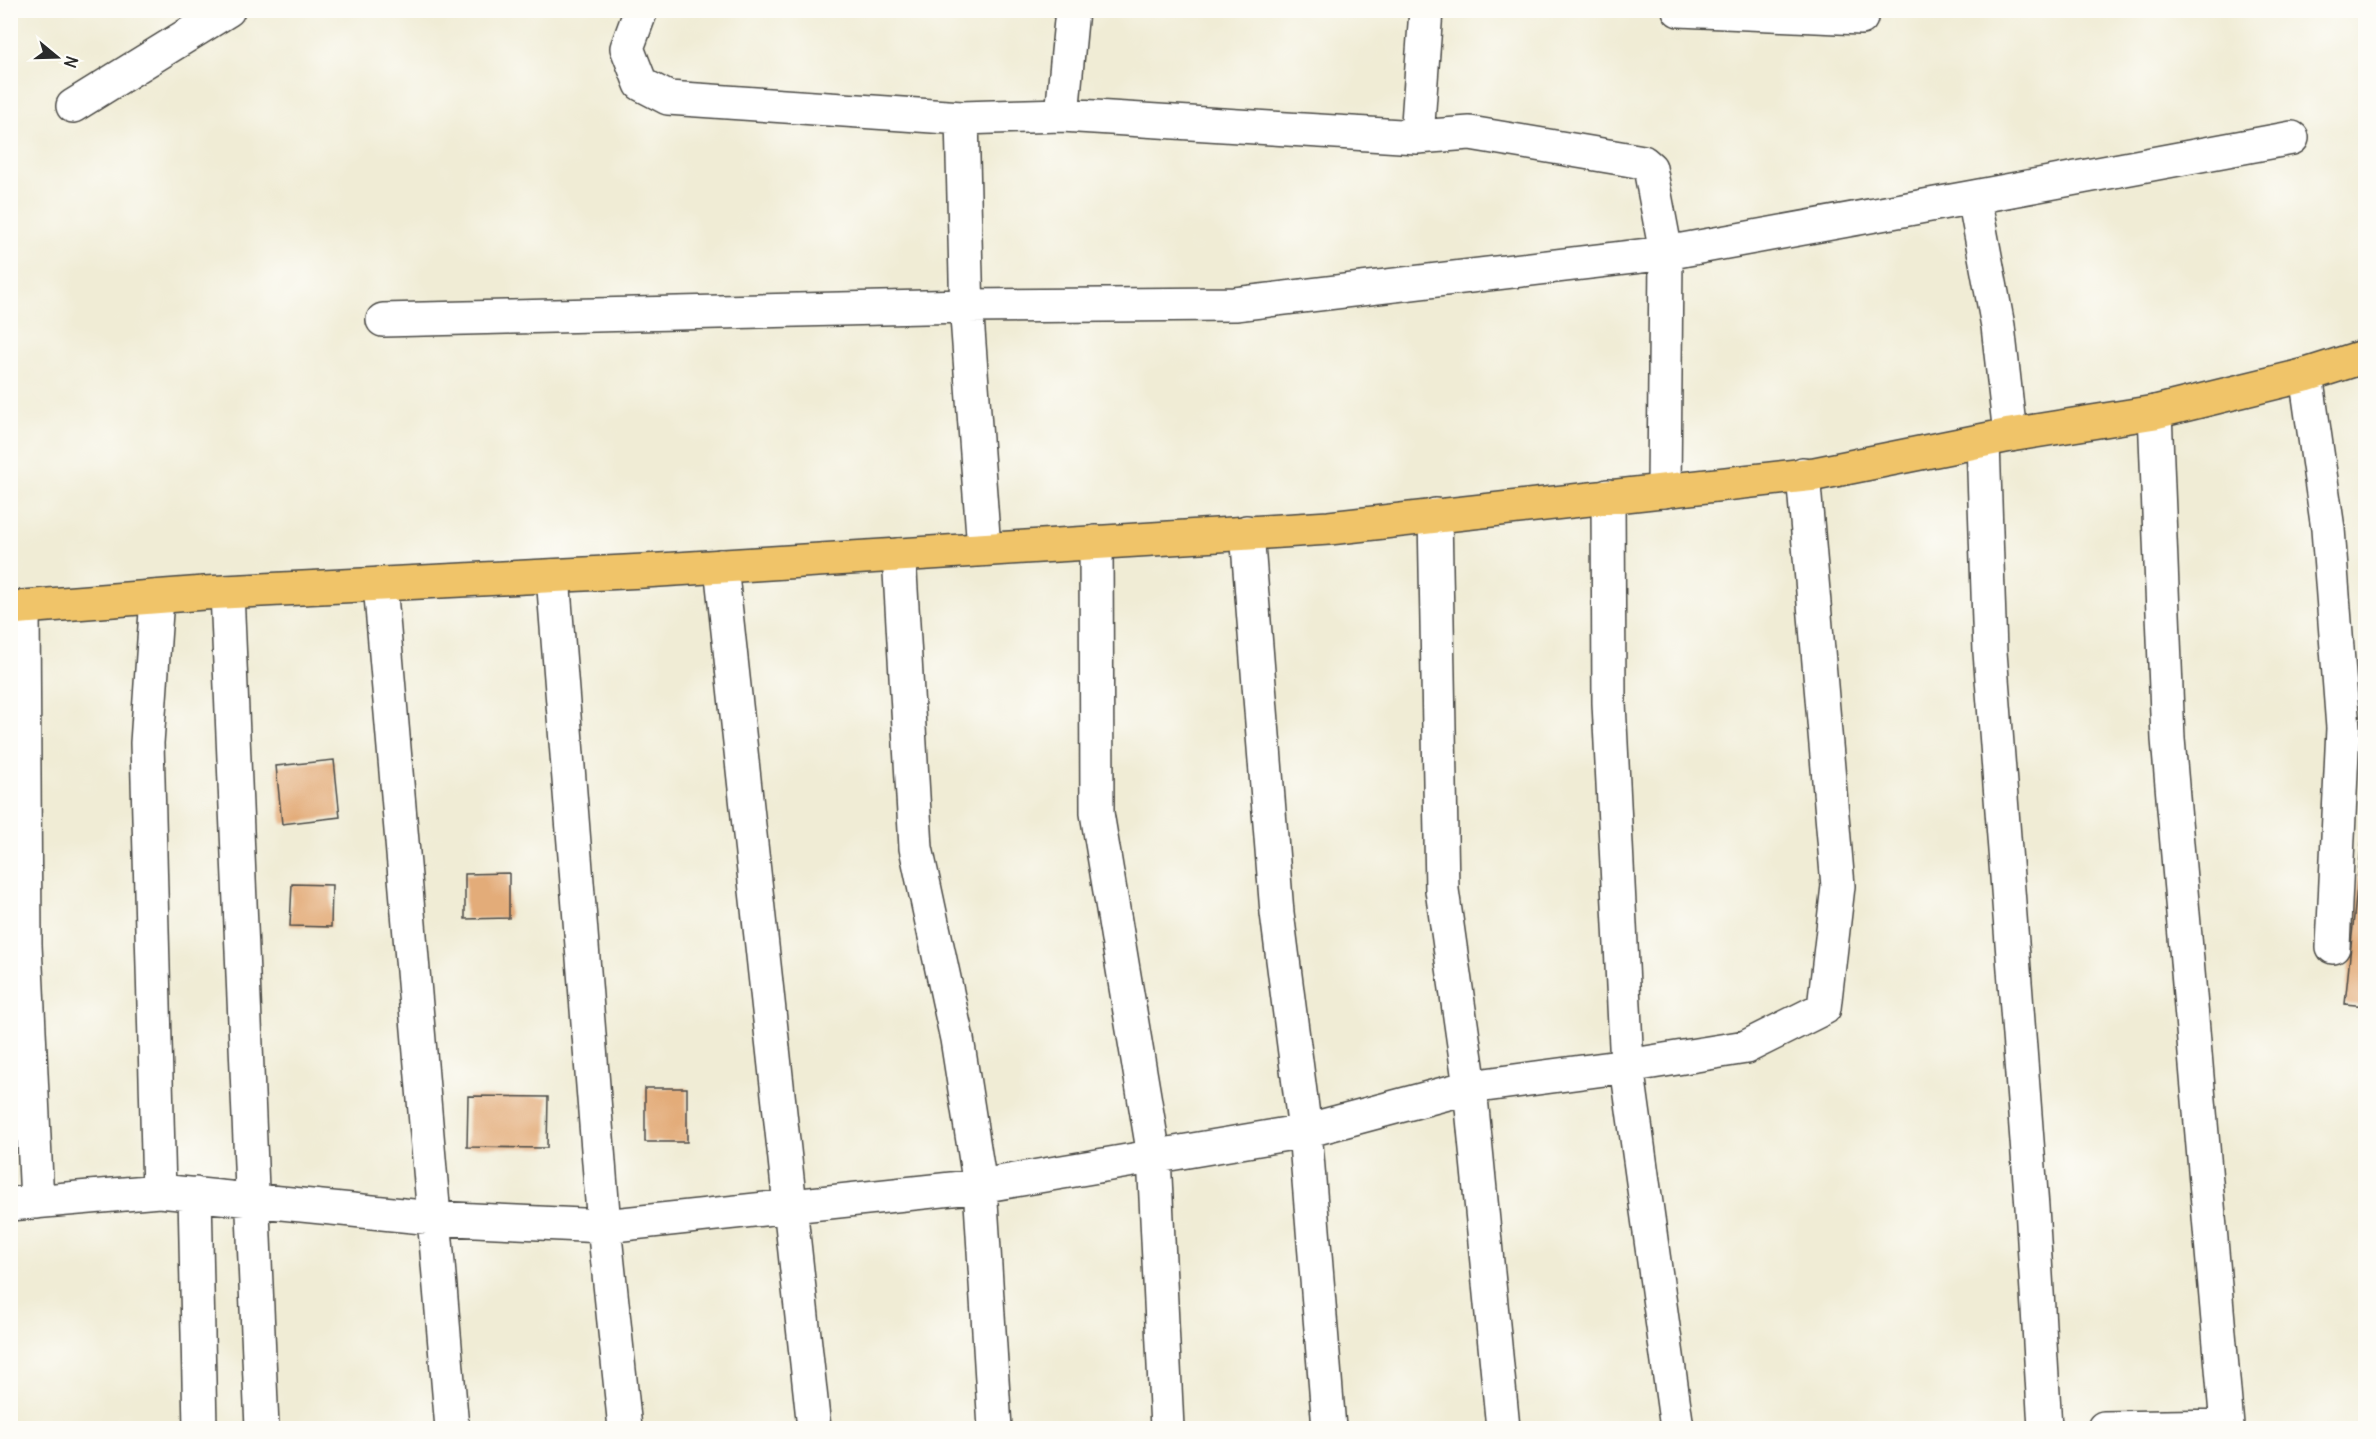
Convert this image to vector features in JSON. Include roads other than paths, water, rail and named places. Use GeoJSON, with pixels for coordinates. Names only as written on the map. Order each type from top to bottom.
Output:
{"type":"FeatureCollection","features":[{"type":"Feature","properties":{"kind":"highway"},"geometry":{"type":"LineString","coordinates":[[17,607],[227,592],[553,576],[1329,528],[1815,474],[2155,412],[2306,375],[2366,356]]}},
{"type":"Feature","properties":{"kind":"street"},"geometry":{"type":"LineString","coordinates":[[73,106],[228,10]]}},
{"type":"Feature","properties":{"kind":"street"},"geometry":{"type":"LineString","coordinates":[[641,10],[627,48],[641,84],[668,98],[962,118],[1062,115],[1418,137],[1470,133],[1644,162],[1650,168],[1653,177],[1666,253],[1664,491]]}},
{"type":"Feature","properties":{"kind":"street"},"geometry":{"type":"LineString","coordinates":[[1062,115],[1072,10]]}},
{"type":"Feature","properties":{"kind":"street"},"geometry":{"type":"LineString","coordinates":[[1418,137],[1426,10]]}},
{"type":"Feature","properties":{"kind":"street"},"geometry":{"type":"LineString","coordinates":[[1678,10],[1861,18]]}},
{"type":"Feature","properties":{"kind":"street"},"geometry":{"type":"LineString","coordinates":[[962,118],[967,306],[984,549]]}},
{"type":"Feature","properties":{"kind":"street"},"geometry":{"type":"LineString","coordinates":[[382,320],[967,306],[1235,304],[1666,253],[2292,138]]}},
{"type":"Feature","properties":{"kind":"street"},"geometry":{"type":"LineString","coordinates":[[1974,197],[1998,326],[1990,652],[2032,1208],[2045,1428]]}},
{"type":"Feature","properties":{"kind":"street"},"geometry":{"type":"LineString","coordinates":[[2306,375],[2328,529],[2343,728],[2333,947]]}},
{"type":"Feature","properties":{"kind":"street"},"geometry":{"type":"LineString","coordinates":[[2104,1428],[2227,1427],[2168,740],[2155,412]]}},
{"type":"Feature","properties":{"kind":"street"},"geometry":{"type":"LineString","coordinates":[[17,607],[25,945],[24,1203],[159,1191],[433,1218],[604,1226],[789,1204],[980,1186],[1305,1131],[1470,1087],[1746,1047],[1824,1008],[1838,886],[1803,474]]}},
{"type":"Feature","properties":{"kind":"street"},"geometry":{"type":"LineString","coordinates":[[1608,496],[1609,703],[1627,1066],[1677,1428]]}},
{"type":"Feature","properties":{"kind":"street"},"geometry":{"type":"LineString","coordinates":[[1435,515],[1443,890],[1470,1087],[1503,1428]]}},
{"type":"Feature","properties":{"kind":"street"},"geometry":{"type":"LineString","coordinates":[[1247,532],[1277,913],[1305,1131],[1329,1428]]}},
{"type":"Feature","properties":{"kind":"street"},"geometry":{"type":"LineString","coordinates":[[1096,542],[1097,813],[1154,1156],[1167,1428]]}},
{"type":"Feature","properties":{"kind":"street"},"geometry":{"type":"LineString","coordinates":[[899,555],[916,848],[957,1039],[980,1186],[995,1428]]}},
{"type":"Feature","properties":{"kind":"street"},"geometry":{"type":"LineString","coordinates":[[721,566],[814,1428]]}},
{"type":"Feature","properties":{"kind":"street"},"geometry":{"type":"LineString","coordinates":[[553,576],[604,1226],[625,1428]]}},
{"type":"Feature","properties":{"kind":"street"},"geometry":{"type":"LineString","coordinates":[[380,584],[452,1428]]}},
{"type":"Feature","properties":{"kind":"street"},"geometry":{"type":"LineString","coordinates":[[227,592],[262,1428]]}},
{"type":"Feature","properties":{"kind":"street"},"geometry":{"type":"LineString","coordinates":[[157,597],[147,743],[159,1191]]}},
{"type":"Feature","properties":{"kind":"street"},"geometry":{"type":"LineString","coordinates":[[195,1194],[200,1428]]}}]}
